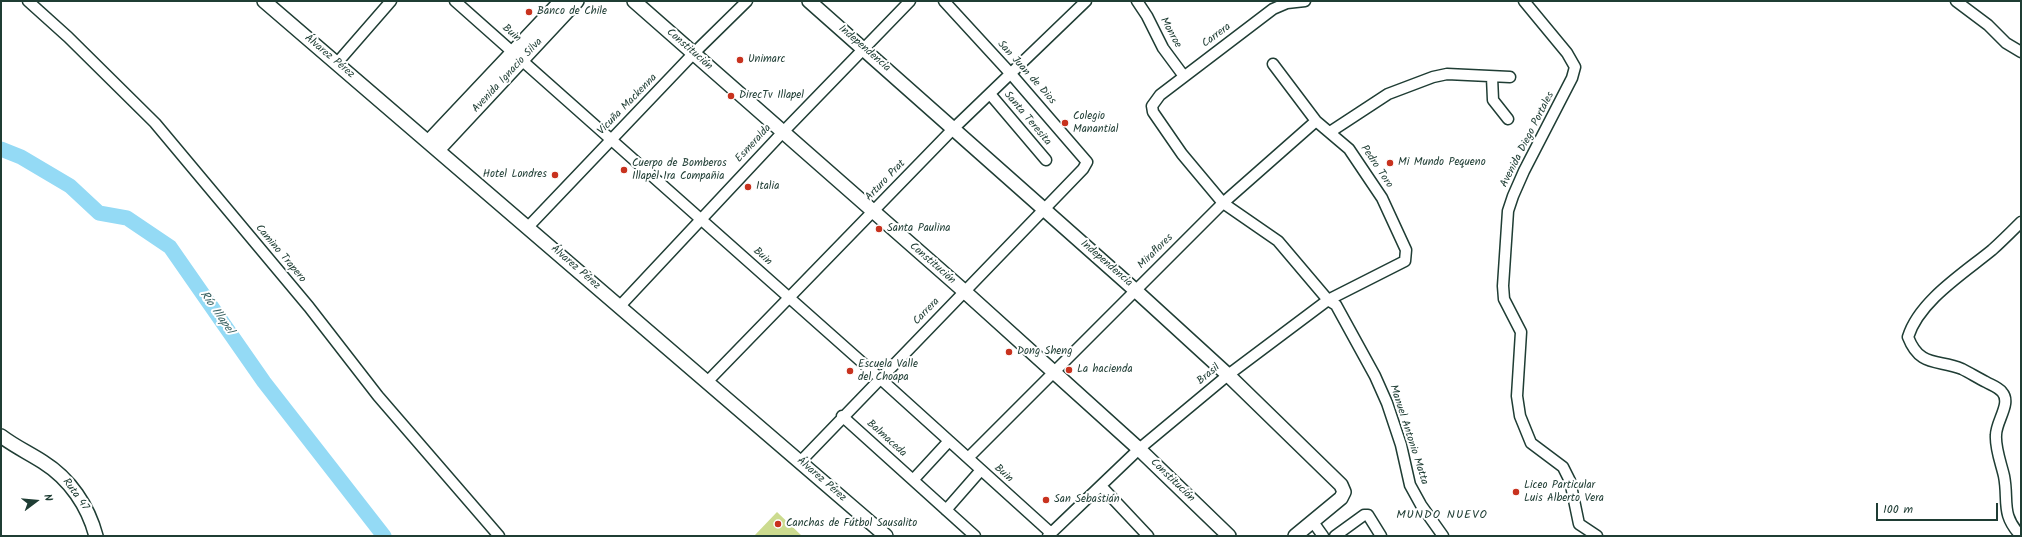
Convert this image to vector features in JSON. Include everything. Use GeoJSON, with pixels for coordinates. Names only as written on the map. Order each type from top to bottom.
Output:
{"type":"FeatureCollection","features":[{"type":"Feature","properties":{"kind":"main road","name":"Álvarez Pérez"},"geometry":{"type":"LineString","coordinates":[[264,1],[886,536]]}},
{"type":"Feature","properties":{"kind":"main road","name":"Avenida Ignacio Silva"},"geometry":{"type":"LineString","coordinates":[[518,56],[561,1]]}},
{"type":"Feature","properties":{"kind":"main road","name":"Avenida Ignacio Silva"},"geometry":{"type":"LineString","coordinates":[[433,146],[518,56],[577,1]]}},
{"type":"Feature","properties":{"kind":"main road","name":"Constitución"},"geometry":{"type":"LineString","coordinates":[[634,1],[964,291],[1139,449],[1226,535]]}},
{"type":"Feature","properties":{"kind":"main road","name":"Independencia"},"geometry":{"type":"LineString","coordinates":[[809,1],[954,128],[1228,374],[1343,487],[1344,492],[1341,498],[1295,536]]}},
{"type":"Feature","properties":{"kind":"main road","name":"Ruta 47"},"geometry":{"type":"LineString","coordinates":[[1,436],[16,447],[45,462],[62,477],[83,504],[93,523],[96,536]]}},
{"type":"Feature","properties":{"kind":"street","name":"Camino Trapero"},"geometry":{"type":"LineString","coordinates":[[28,1],[68,37],[155,123],[309,307],[378,396],[499,536]]}},
{"type":"Feature","properties":{"kind":"street"},"geometry":{"type":"LineString","coordinates":[[336,63],[390,1]]}},
{"type":"Feature","properties":{"kind":"street","name":"Buin"},"geometry":{"type":"LineString","coordinates":[[455,1],[789,297],[1050,534]]}},
{"type":"Feature","properties":{"kind":"street","name":"Vicuña Mackenna"},"geometry":{"type":"LineString","coordinates":[[528,227],[693,54],[748,1]]}},
{"type":"Feature","properties":{"kind":"street","name":"Esmeralda"},"geometry":{"type":"LineString","coordinates":[[619,307],[782,132],[910,1]]}},
{"type":"Feature","properties":{"kind":"street","name":"San Juan de Dios"},"geometry":{"type":"LineString","coordinates":[[944,1],[1011,74],[1087,162]]}},
{"type":"Feature","properties":{"kind":"street","name":"Arturo Prat"},"geometry":{"type":"LineString","coordinates":[[707,382],[954,128],[1086,1]]}},
{"type":"Feature","properties":{"kind":"street","name":"Monroe"},"geometry":{"type":"LineString","coordinates":[[1137,1],[1147,16],[1163,48],[1184,75]]}},
{"type":"Feature","properties":{"kind":"street","name":"Carrera"},"geometry":{"type":"LineString","coordinates":[[1152,106],[1155,100],[1184,75],[1273,9],[1287,3],[1305,1]]}},
{"type":"Feature","properties":{"kind":"street","name":"Avenida Diego Portales"},"geometry":{"type":"LineString","coordinates":[[1524,1],[1567,53],[1574,67],[1572,78],[1524,172],[1508,211],[1503,292],[1508,309],[1521,332],[1517,396],[1520,416],[1531,443],[1563,468],[1570,481],[1578,524],[1597,536]]}},
{"type":"Feature","properties":{"kind":"street"},"geometry":{"type":"LineString","coordinates":[[1956,1],[1988,26],[2006,43],[2021,52]]}},
{"type":"Feature","properties":{"kind":"street","name":"Pedro Toro"},"geometry":{"type":"LineString","coordinates":[[1273,64],[1316,121],[1349,149],[1382,198],[1406,250],[1405,261]]}},
{"type":"Feature","properties":{"kind":"street"},"geometry":{"type":"LineString","coordinates":[[1330,132],[1388,94],[1433,77],[1447,74],[1510,77]]}},
{"type":"Feature","properties":{"kind":"street"},"geometry":{"type":"LineString","coordinates":[[1492,77],[1493,100],[1508,119]]}},
{"type":"Feature","properties":{"kind":"street","name":"Santa Teresita"},"geometry":{"type":"LineString","coordinates":[[990,94],[1046,160]]}},
{"type":"Feature","properties":{"kind":"street","name":"Manuel Antonio Matta"},"geometry":{"type":"LineString","coordinates":[[1152,106],[1156,118],[1178,148],[1223,203],[1278,242],[1328,300],[1336,305],[1375,376],[1397,435],[1410,485],[1421,505],[1443,536]]}},
{"type":"Feature","properties":{"kind":"street","name":"Miraflores"},"geometry":{"type":"LineString","coordinates":[[968,458],[1052,372],[1223,203],[1316,121]]}},
{"type":"Feature","properties":{"kind":"street","name":"Carrera"},"geometry":{"type":"LineString","coordinates":[[800,462],[842,416],[1083,169],[1087,162]]}},
{"type":"Feature","properties":{"kind":"street"},"geometry":{"type":"LineString","coordinates":[[2021,222],[1992,250],[1947,287],[1916,319],[1908,337],[1913,348],[1922,356],[1934,363],[1962,369],[2002,391],[2005,396],[2006,404],[2000,417],[1996,435],[2004,479],[2007,513],[2014,528],[2021,536]]}},
{"type":"Feature","properties":{"kind":"street","name":"Brasil"},"geometry":{"type":"LineString","coordinates":[[1050,534],[1139,449],[1228,374],[1328,300],[1405,261]]}},
{"type":"Feature","properties":{"kind":"street","name":"Balmaceda"},"geometry":{"type":"LineString","coordinates":[[842,416],[976,536]]}},
{"type":"Feature","properties":{"kind":"street"},"geometry":{"type":"LineString","coordinates":[[913,480],[949,441]]}},
{"type":"Feature","properties":{"kind":"street"},"geometry":{"type":"LineString","coordinates":[[946,510],[981,470]]}},
{"type":"Feature","properties":{"kind":"street"},"geometry":{"type":"LineString","coordinates":[[1101,486],[1148,536]]}},
{"type":"Feature","properties":{"kind":"street"},"geometry":{"type":"LineString","coordinates":[[1335,536],[1364,515],[1368,515],[1382,536]]}},
{"type":"Feature","properties":{"kind":"street"},"geometry":{"type":"LineString","coordinates":[[1313,522],[1323,536]]}},
{"type":"Feature","properties":{"kind":"green space","name":"Canchas de Fútbol Sausalito"},"geometry":{"type":"Polygon","coordinates":[[[777,512],[802,536],[754,536],[777,512]]]}},
{"type":"Feature","properties":{"kind":"waterway","name":"Río Illapel"},"geometry":{"type":"LineString","coordinates":[[1,149],[21,157],[70,186],[99,213],[127,218],[170,247],[264,382],[384,536]]}},
{"type":"Feature","properties":{"kind":"place","name":"Banco de Chile"},"geometry":{"type":"Point","coordinates":[529,12]}},
{"type":"Feature","properties":{"kind":"place","name":"Unimarc"},"geometry":{"type":"Point","coordinates":[740,60]}},
{"type":"Feature","properties":{"kind":"place","name":"DirecTv Illapel"},"geometry":{"type":"Point","coordinates":[731,96]}},
{"type":"Feature","properties":{"kind":"place","name":"Colegio Manantial"},"geometry":{"type":"Point","coordinates":[1065,123]}},
{"type":"Feature","properties":{"kind":"place","name":"Mi Mundo Pequeno"},"geometry":{"type":"Point","coordinates":[1390,163]}},
{"type":"Feature","properties":{"kind":"place","name":"Cuerpo de Bomberos Illapel 1ra Compañia"},"geometry":{"type":"Point","coordinates":[624,170]}},
{"type":"Feature","properties":{"kind":"place","name":"Hotel Londres"},"geometry":{"type":"Point","coordinates":[555,175]}},
{"type":"Feature","properties":{"kind":"place","name":"Italia"},"geometry":{"type":"Point","coordinates":[748,187]}},
{"type":"Feature","properties":{"kind":"place","name":"Santa Paulina"},"geometry":{"type":"Point","coordinates":[879,229]}},
{"type":"Feature","properties":{"kind":"place","name":"Dong Sheng"},"geometry":{"type":"Point","coordinates":[1009,352]}},
{"type":"Feature","properties":{"kind":"place","name":"La hacienda"},"geometry":{"type":"Point","coordinates":[1069,370]}},
{"type":"Feature","properties":{"kind":"place","name":"Escuela Valle del Choapa"},"geometry":{"type":"Point","coordinates":[850,371]}},
{"type":"Feature","properties":{"kind":"place","name":"Liceo Particular Luis Alberto Vera"},"geometry":{"type":"Point","coordinates":[1516,492]}},
{"type":"Feature","properties":{"kind":"place","name":"San Sebastián"},"geometry":{"type":"Point","coordinates":[1046,500]}},
{"type":"Feature","properties":{"kind":"place","name":"Canchas de Fútbol Sausalito"},"geometry":{"type":"Point","coordinates":[778,524]}},
{"type":"Feature","properties":{"kind":"district","name":"MUNDO NUEVO"},"geometry":{"type":"Point","coordinates":[1442,516]}}]}
